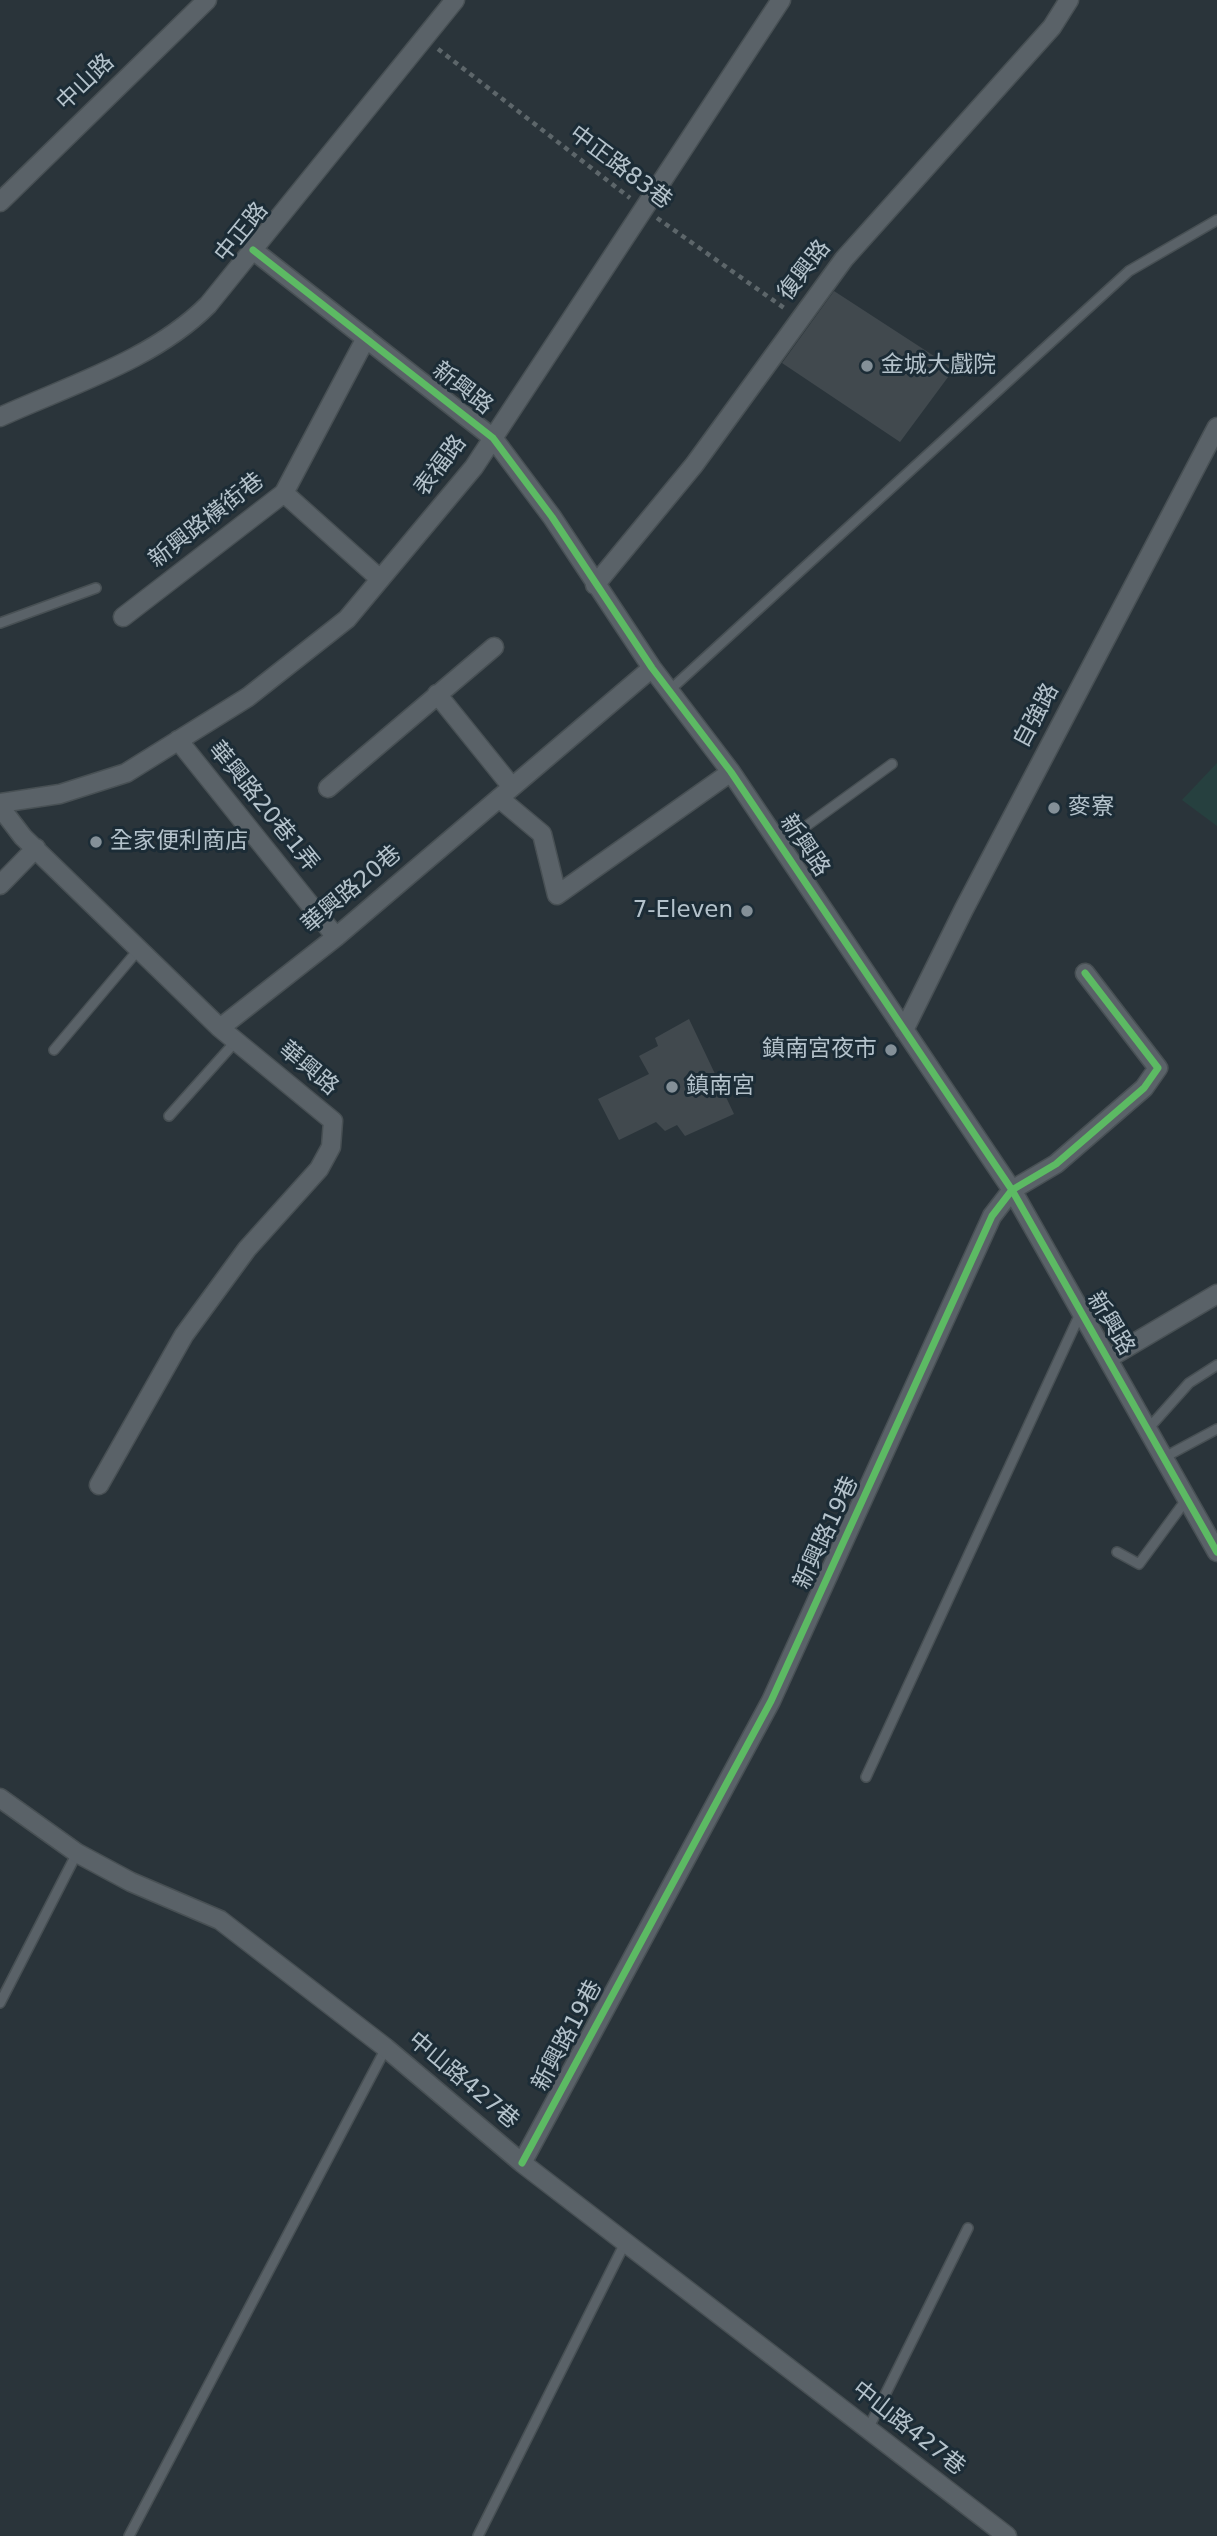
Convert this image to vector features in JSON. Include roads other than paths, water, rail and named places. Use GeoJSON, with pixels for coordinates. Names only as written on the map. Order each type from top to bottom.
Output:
{"type":"FeatureCollection","features":[{"type":"Feature","properties":{"kind":"street","name":"中山路"},"geometry":{"type":"LineString","coordinates":[[0,202],[207,0]]}},
{"type":"Feature","properties":{"kind":"street","name":"中正路"},"geometry":{"type":"LineString","coordinates":[[0,417],[127,360],[184,329],[253,250],[455,0]]}},
{"type":"Feature","properties":{"kind":"street","name":"表福路"},"geometry":{"type":"LineString","coordinates":[[0,805],[60,794],[126,773],[248,697],[347,619],[474,467],[781,0]]}},
{"type":"Feature","properties":{"kind":"street","name":"復興路"},"geometry":{"type":"LineString","coordinates":[[595,585],[694,465],[844,259],[1052,27],[1069,0]]}},
{"type":"Feature","properties":{"kind":"street","name":"新興路"},"geometry":{"type":"LineString","coordinates":[[253,250],[493,438],[552,517],[652,668],[671,689],[731,772],[1012,1190],[1217,1552]]}},
{"type":"Feature","properties":{"kind":"street","name":"新興路橫街巷"},"geometry":{"type":"LineString","coordinates":[[123,617],[284,493],[366,338]]}},
{"type":"Feature","properties":{"kind":"street","name":"自強路"},"geometry":{"type":"LineString","coordinates":[[904,1030],[964,909],[1217,427]]}},
{"type":"Feature","properties":{"kind":"street"},"geometry":{"type":"LineString","coordinates":[[284,493],[380,579]]}},
{"type":"Feature","properties":{"kind":"street"},"geometry":{"type":"LineString","coordinates":[[328,788],[494,648]]}},
{"type":"Feature","properties":{"kind":"street","name":"華興路20巷"},"geometry":{"type":"LineString","coordinates":[[220,1028],[336,937],[652,668]]}},
{"type":"Feature","properties":{"kind":"street"},"geometry":{"type":"LineString","coordinates":[[437,694],[506,793],[542,835],[557,895],[731,772]]}},
{"type":"Feature","properties":{"kind":"street","name":"華興路20巷1弄"},"geometry":{"type":"LineString","coordinates":[[178,740],[336,937]]}},
{"type":"Feature","properties":{"kind":"street","name":"華興路"},"geometry":{"type":"LineString","coordinates":[[0,805],[36,848],[220,1028],[332,1121],[331,1147],[319,1169],[247,1249],[184,1335],[99,1485]]}},
{"type":"Feature","properties":{"kind":"street"},"geometry":{"type":"LineString","coordinates":[[0,885],[36,848]]}},
{"type":"Feature","properties":{"kind":"street","name":"新興路19巷"},"geometry":{"type":"LineString","coordinates":[[522,2163],[771,1701],[992,1216],[1012,1190],[1056,1164],[1144,1088],[1158,1068],[1085,973]]}},
{"type":"Feature","properties":{"kind":"street"},"geometry":{"type":"LineString","coordinates":[[1109,1358],[1217,1294]]}},
{"type":"Feature","properties":{"kind":"street","name":"中山路427巷"},"geometry":{"type":"LineString","coordinates":[[0,1798],[77,1853],[131,1882],[220,1920],[386,2048],[522,2163],[1007,2536]]}},
{"type":"Feature","properties":{"kind":"lane"},"geometry":{"type":"LineString","coordinates":[[671,689],[1129,271],[1217,220]]}},
{"type":"Feature","properties":{"kind":"lane"},"geometry":{"type":"LineString","coordinates":[[0,623],[96,588]]}},
{"type":"Feature","properties":{"kind":"lane"},"geometry":{"type":"LineString","coordinates":[[780,845],[892,764]]}},
{"type":"Feature","properties":{"kind":"lane"},"geometry":{"type":"LineString","coordinates":[[54,1050],[141,948]]}},
{"type":"Feature","properties":{"kind":"lane"},"geometry":{"type":"LineString","coordinates":[[169,1116],[236,1041]]}},
{"type":"Feature","properties":{"kind":"lane"},"geometry":{"type":"LineString","coordinates":[[866,1777],[1080,1314]]}},
{"type":"Feature","properties":{"kind":"lane"},"geometry":{"type":"LineString","coordinates":[[1148,1429],[1189,1383],[1217,1365]]}},
{"type":"Feature","properties":{"kind":"lane"},"geometry":{"type":"LineString","coordinates":[[1163,1458],[1217,1429]]}},
{"type":"Feature","properties":{"kind":"lane"},"geometry":{"type":"LineString","coordinates":[[1118,1552],[1139,1564],[1186,1500]]}},
{"type":"Feature","properties":{"kind":"lane"},"geometry":{"type":"LineString","coordinates":[[0,2003],[77,1853]]}},
{"type":"Feature","properties":{"kind":"lane"},"geometry":{"type":"LineString","coordinates":[[129,2536],[386,2048]]}},
{"type":"Feature","properties":{"kind":"lane"},"geometry":{"type":"LineString","coordinates":[[868,2429],[968,2228]]}},
{"type":"Feature","properties":{"kind":"lane"},"geometry":{"type":"LineString","coordinates":[[478,2536],[625,2242]]}},
{"type":"Feature","properties":{"kind":"place","name":"金城大戲院"},"geometry":{"type":"Point","coordinates":[867,366]}},
{"type":"Feature","properties":{"kind":"place","name":"麥寮"},"geometry":{"type":"Point","coordinates":[1054,808]}},
{"type":"Feature","properties":{"kind":"place","name":"全家便利商店"},"geometry":{"type":"Point","coordinates":[96,842]}},
{"type":"Feature","properties":{"kind":"place","name":"7-Eleven"},"geometry":{"type":"Point","coordinates":[747,911]}},
{"type":"Feature","properties":{"kind":"place","name":"鎮南宮夜市"},"geometry":{"type":"Point","coordinates":[891,1050]}},
{"type":"Feature","properties":{"kind":"place","name":"鎮南宮"},"geometry":{"type":"Point","coordinates":[672,1087]}}]}
